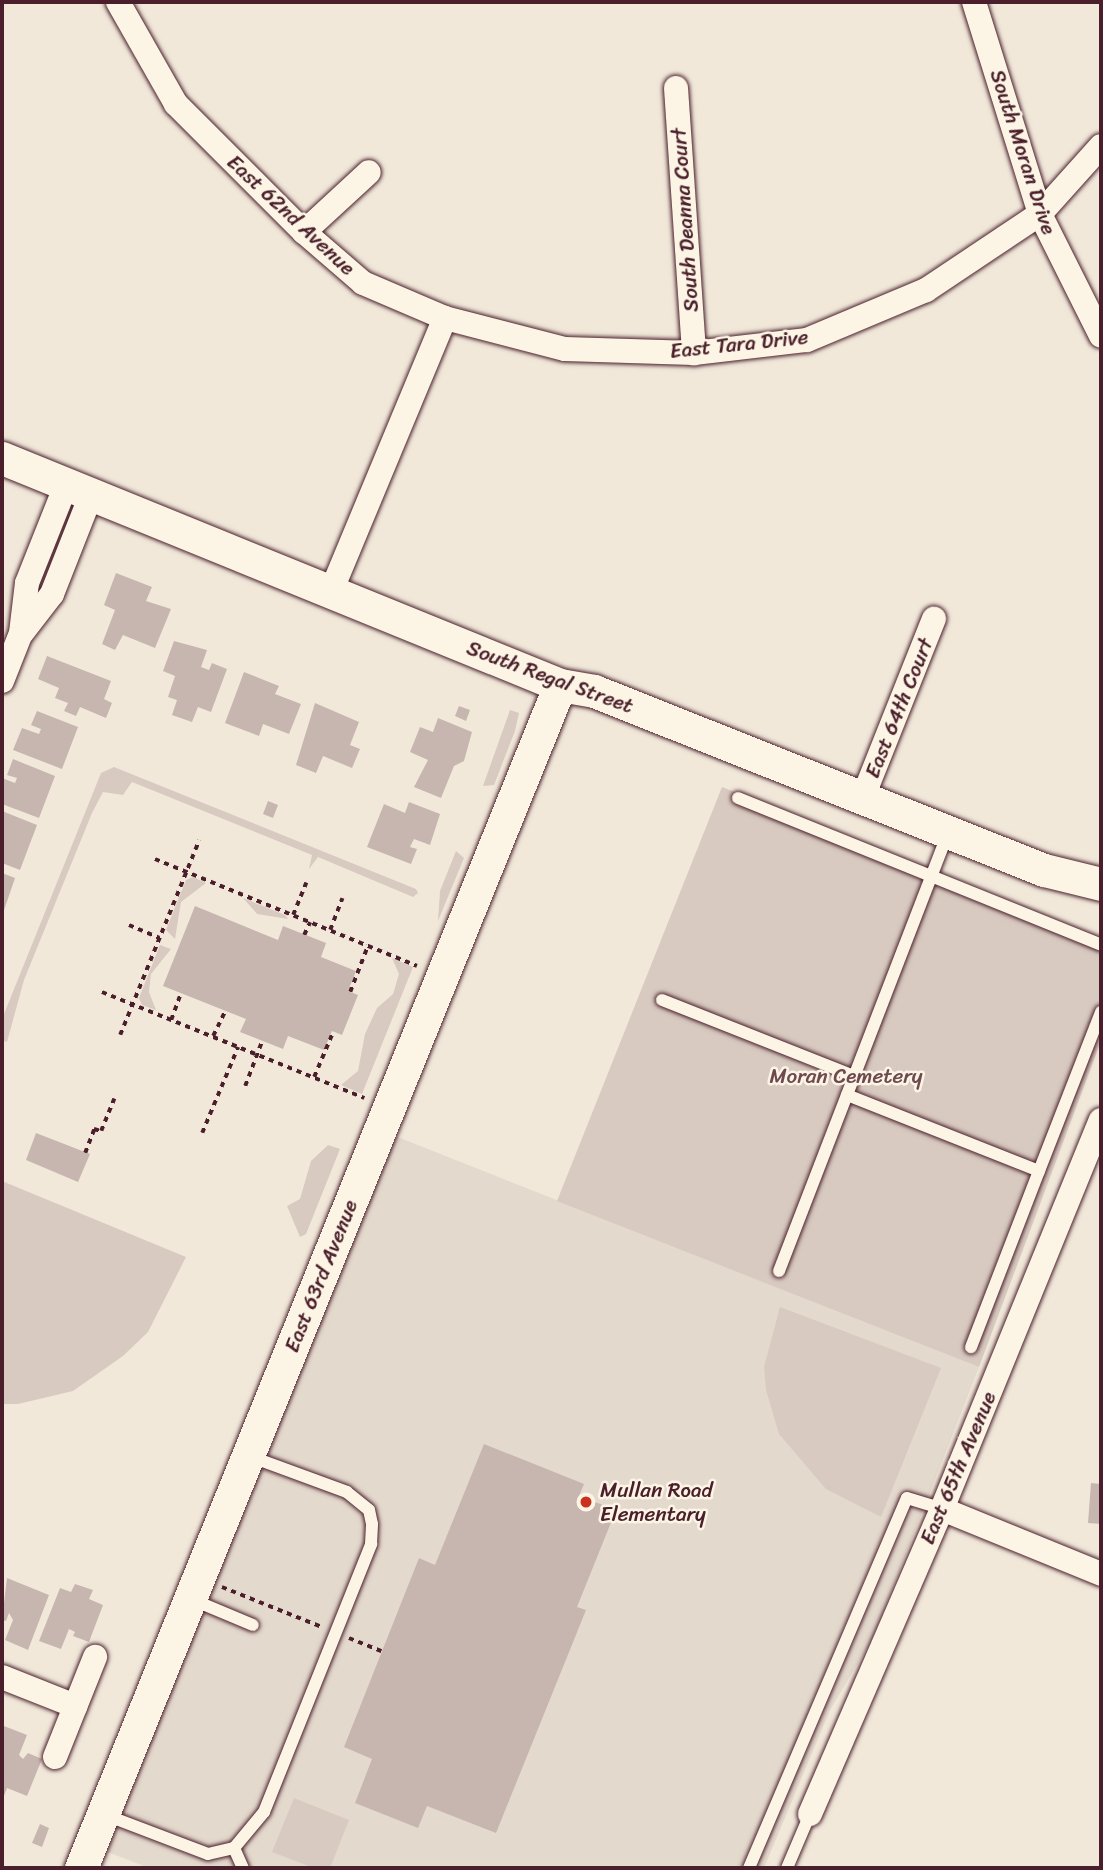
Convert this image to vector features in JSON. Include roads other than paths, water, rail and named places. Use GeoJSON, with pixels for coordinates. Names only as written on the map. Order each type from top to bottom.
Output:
{"type":"FeatureCollection","features":[{"type":"Feature","properties":{"kind":"street","name":"East 62nd Avenue"},"geometry":{"type":"LineString","coordinates":[[118,2],[176,104],[304,232],[363,283],[445,318]]}},
{"type":"Feature","properties":{"kind":"street","name":"South Moran Drive"},"geometry":{"type":"LineString","coordinates":[[974,2],[1040,214],[1101,336]]}},
{"type":"Feature","properties":{"kind":"street","name":"South Deanna Court"},"geometry":{"type":"LineString","coordinates":[[676,88],[694,353]]}},
{"type":"Feature","properties":{"kind":"street","name":"East Tara Drive"},"geometry":{"type":"LineString","coordinates":[[445,318],[565,349],[694,353],[807,340],[926,290],[1040,214],[1101,146]]}},
{"type":"Feature","properties":{"kind":"street"},"geometry":{"type":"LineString","coordinates":[[304,232],[369,172]]}},
{"type":"Feature","properties":{"kind":"street"},"geometry":{"type":"LineString","coordinates":[[330,594],[445,318]]}},
{"type":"Feature","properties":{"kind":"street","name":"South Regal Street"},"geometry":{"type":"LineString","coordinates":[[2,458],[330,594],[560,685],[594,691],[1044,870],[1101,884]]}},
{"type":"Feature","properties":{"kind":"street"},"geometry":{"type":"LineString","coordinates":[[21,633],[52,594],[65,559],[78,490]]}},
{"type":"Feature","properties":{"kind":"street"},"geometry":{"type":"LineString","coordinates":[[2,681],[21,633],[27,583],[78,490]]}},
{"type":"Feature","properties":{"kind":"street","name":"East 64th Court"},"geometry":{"type":"LineString","coordinates":[[863,797],[934,619]]}},
{"type":"Feature","properties":{"kind":"street","name":"East 63rd Avenue"},"geometry":{"type":"LineString","coordinates":[[81,1868],[203,1592],[248,1456],[560,685]]}},
{"type":"Feature","properties":{"kind":"street","name":"East 65th Avenue"},"geometry":{"type":"LineString","coordinates":[[810,1814],[942,1509],[1101,1120]]}},
{"type":"Feature","properties":{"kind":"street"},"geometry":{"type":"LineString","coordinates":[[942,1509],[1101,1574]]}},
{"type":"Feature","properties":{"kind":"street"},"geometry":{"type":"LineString","coordinates":[[55,1756],[95,1657]]}},
{"type":"Feature","properties":{"kind":"street"},"geometry":{"type":"LineString","coordinates":[[2,1676],[75,1706]]}},
{"type":"Feature","properties":{"kind":"lane"},"geometry":{"type":"LineString","coordinates":[[737,798],[1101,945]]}},
{"type":"Feature","properties":{"kind":"lane"},"geometry":{"type":"LineString","coordinates":[[779,1271],[948,831]]}},
{"type":"Feature","properties":{"kind":"lane"},"geometry":{"type":"LineString","coordinates":[[662,1000],[854,1076]]}},
{"type":"Feature","properties":{"kind":"lane"},"geometry":{"type":"LineString","coordinates":[[971,1347],[1101,1012]]}},
{"type":"Feature","properties":{"kind":"lane"},"geometry":{"type":"LineString","coordinates":[[847,1095],[1039,1171]]}},
{"type":"Feature","properties":{"kind":"lane"},"geometry":{"type":"LineString","coordinates":[[103,1814],[208,1854],[234,1849],[264,1812],[370,1544],[369,1510],[347,1492],[248,1456]]}},
{"type":"Feature","properties":{"kind":"lane"},"geometry":{"type":"LineString","coordinates":[[749,1868],[907,1498],[942,1509]]}},
{"type":"Feature","properties":{"kind":"lane"},"geometry":{"type":"LineString","coordinates":[[203,1592],[253,1625]]}},
{"type":"Feature","properties":{"kind":"lane"},"geometry":{"type":"LineString","coordinates":[[787,1868],[810,1814]]}},
{"type":"Feature","properties":{"kind":"lane"},"geometry":{"type":"LineString","coordinates":[[234,1849],[243,1868]]}},
{"type":"Feature","properties":{"kind":"place","name":"Mullan Road Elementary"},"geometry":{"type":"Point","coordinates":[586,1502]}},
{"type":"Feature","properties":{"kind":"park label","name":"Moran Cemetery"},"geometry":{"type":"Point","coordinates":[846,1076]}}]}
